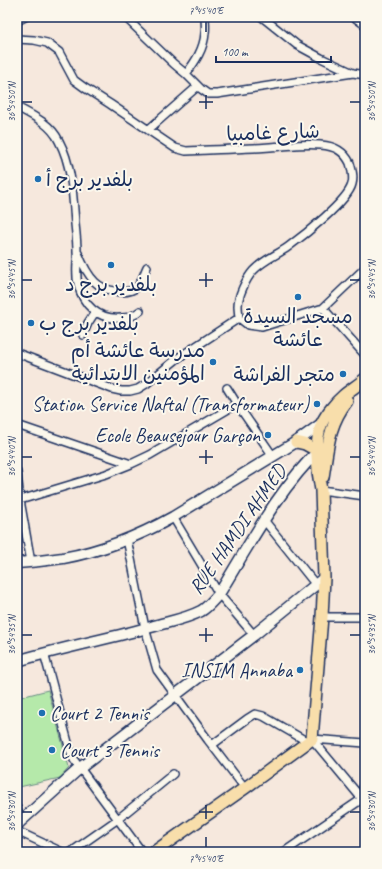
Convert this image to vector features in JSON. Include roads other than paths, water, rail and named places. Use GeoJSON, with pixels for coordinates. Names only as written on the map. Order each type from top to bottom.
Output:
{"type":"FeatureCollection","features":[{"type":"Feature","properties":{"kind":"main road"},"geometry":{"type":"LineString","coordinates":[[321,490],[319,479],[318,437],[321,424],[343,396],[364,380]]}},
{"type":"Feature","properties":{"kind":"main road"},"geometry":{"type":"LineString","coordinates":[[154,852],[310,740],[322,617],[320,582],[321,490],[328,441],[341,409],[364,380]]}},
{"type":"Feature","properties":{"kind":"main road"},"geometry":{"type":"LineString","coordinates":[[17,563],[64,558],[99,549],[153,528],[296,442],[321,424]]}},
{"type":"Feature","properties":{"kind":"main road","name":"RUE HAMDI AHMED"},"geometry":{"type":"LineString","coordinates":[[17,661],[192,615],[211,604],[219,594],[264,520],[287,486],[328,441]]}},
{"type":"Feature","properties":{"kind":"main road"},"geometry":{"type":"LineString","coordinates":[[296,442],[305,444],[318,451]]}},
{"type":"Feature","properties":{"kind":"main road"},"geometry":{"type":"LineString","coordinates":[[18,826],[80,768],[254,635],[320,582]]}},
{"type":"Feature","properties":{"kind":"street"},"geometry":{"type":"LineString","coordinates":[[17,21],[25,17]]}},
{"type":"Feature","properties":{"kind":"street"},"geometry":{"type":"LineString","coordinates":[[125,17],[208,94],[353,74],[365,75]]}},
{"type":"Feature","properties":{"kind":"street"},"geometry":{"type":"LineString","coordinates":[[186,74],[195,62],[202,47],[205,34],[205,17]]}},
{"type":"Feature","properties":{"kind":"street"},"geometry":{"type":"LineString","coordinates":[[262,17],[298,45],[353,74]]}},
{"type":"Feature","properties":{"kind":"street"},"geometry":{"type":"LineString","coordinates":[[354,17],[365,25]]}},
{"type":"Feature","properties":{"kind":"street","name":"شارع غامبيا"},"geometry":{"type":"LineString","coordinates":[[17,40],[34,40],[47,43],[59,52],[74,80],[175,148],[186,151],[300,144],[334,147],[346,155],[353,172],[353,183],[350,190],[344,199],[318,223],[287,248],[253,271],[240,295],[238,306],[239,318]]}},
{"type":"Feature","properties":{"kind":"street"},"geometry":{"type":"LineString","coordinates":[[148,130],[198,86]]}},
{"type":"Feature","properties":{"kind":"street"},"geometry":{"type":"LineString","coordinates":[[17,107],[51,129],[56,135],[62,148],[70,178],[78,250],[82,263],[96,283],[104,288],[115,291],[127,291],[137,287],[147,267]]}},
{"type":"Feature","properties":{"kind":"street"},"geometry":{"type":"LineString","coordinates":[[78,250],[76,274],[78,285],[82,297],[95,312],[104,317],[115,319],[135,315],[140,311]]}},
{"type":"Feature","properties":{"kind":"street"},"geometry":{"type":"LineString","coordinates":[[17,353],[112,389],[130,391],[138,389],[146,384],[178,358],[239,318],[248,324],[262,327],[323,308],[365,268]]}},
{"type":"Feature","properties":{"kind":"street"},"geometry":{"type":"LineString","coordinates":[[323,308],[365,355]]}},
{"type":"Feature","properties":{"kind":"street"},"geometry":{"type":"LineString","coordinates":[[83,335],[95,312]]}},
{"type":"Feature","properties":{"kind":"street"},"geometry":{"type":"LineString","coordinates":[[227,388],[273,456]]}},
{"type":"Feature","properties":{"kind":"street"},"geometry":{"type":"LineString","coordinates":[[20,500],[106,474],[131,464],[150,455],[237,404]]}},
{"type":"Feature","properties":{"kind":"street"},"geometry":{"type":"LineString","coordinates":[[17,425],[131,464]]}},
{"type":"Feature","properties":{"kind":"street"},"geometry":{"type":"LineString","coordinates":[[17,472],[20,500],[31,562]]}},
{"type":"Feature","properties":{"kind":"street"},"geometry":{"type":"LineString","coordinates":[[321,490],[365,496]]}},
{"type":"Feature","properties":{"kind":"street"},"geometry":{"type":"LineString","coordinates":[[173,517],[219,594],[254,635]]}},
{"type":"Feature","properties":{"kind":"street"},"geometry":{"type":"LineString","coordinates":[[264,520],[320,582]]}},
{"type":"Feature","properties":{"kind":"street"},"geometry":{"type":"LineString","coordinates":[[127,539],[145,628],[157,670],[245,788]]}},
{"type":"Feature","properties":{"kind":"street"},"geometry":{"type":"LineString","coordinates":[[322,617],[365,618]]}},
{"type":"Feature","properties":{"kind":"street"},"geometry":{"type":"LineString","coordinates":[[44,653],[74,760],[142,852]]}},
{"type":"Feature","properties":{"kind":"street"},"geometry":{"type":"LineString","coordinates":[[212,745],[255,714],[263,716],[310,740],[364,799]]}},
{"type":"Feature","properties":{"kind":"street"},"geometry":{"type":"LineString","coordinates":[[310,740],[365,743]]}},
{"type":"Feature","properties":{"kind":"street"},"geometry":{"type":"LineString","coordinates":[[72,852],[118,819],[173,774]]}},
{"type":"Feature","properties":{"kind":"street"},"geometry":{"type":"LineString","coordinates":[[364,799],[365,777]]}},
{"type":"Feature","properties":{"kind":"street"},"geometry":{"type":"LineString","coordinates":[[284,852],[364,799]]}},
{"type":"Feature","properties":{"kind":"street"},"geometry":{"type":"LineString","coordinates":[[17,808],[18,826],[62,852]]}},
{"type":"Feature","properties":{"kind":"place","name":"بلفدير برج أ"},"geometry":{"type":"Point","coordinates":[38,179]}},
{"type":"Feature","properties":{"kind":"place","name":"بلفدير برج د"},"geometry":{"type":"Point","coordinates":[111,265]}},
{"type":"Feature","properties":{"kind":"place","name":"مسجد السيدة عائشة"},"geometry":{"type":"Point","coordinates":[298,297]}},
{"type":"Feature","properties":{"kind":"place","name":"بلفدير برج ب"},"geometry":{"type":"Point","coordinates":[31,323]}},
{"type":"Feature","properties":{"kind":"place","name":"مدرسة عائشة أم المؤمنين الابتدائية"},"geometry":{"type":"Point","coordinates":[213,362]}},
{"type":"Feature","properties":{"kind":"place","name":"متجر الفراشة"},"geometry":{"type":"Point","coordinates":[343,374]}},
{"type":"Feature","properties":{"kind":"place","name":"Station Service Naftal (Transformateur)"},"geometry":{"type":"Point","coordinates":[317,404]}},
{"type":"Feature","properties":{"kind":"place","name":"Ecole Beausejour Garçon"},"geometry":{"type":"Point","coordinates":[268,435]}},
{"type":"Feature","properties":{"kind":"place","name":"INSIM Annaba"},"geometry":{"type":"Point","coordinates":[300,670]}},
{"type":"Feature","properties":{"kind":"place","name":"Court 2 Tennis"},"geometry":{"type":"Point","coordinates":[42,713]}},
{"type":"Feature","properties":{"kind":"place","name":"Court 3 Tennis"},"geometry":{"type":"Point","coordinates":[52,750]}}]}
